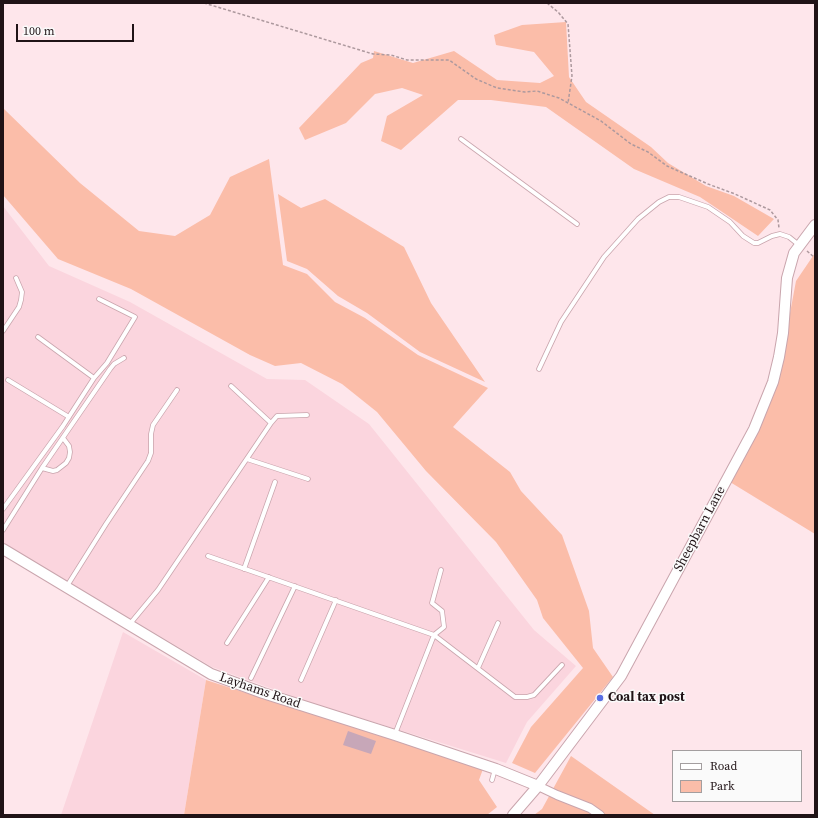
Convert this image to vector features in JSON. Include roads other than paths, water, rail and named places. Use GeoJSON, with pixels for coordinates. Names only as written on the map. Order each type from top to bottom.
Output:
{"type":"FeatureCollection","features":[{"type":"Feature","properties":{"kind":"street","name":"Sheepbarn Lane"},"geometry":{"type":"LineString","coordinates":[[513,815],[538,786],[621,676],[754,429],[773,382],[783,333],[787,278],[794,253],[815,225]]}},
{"type":"Feature","properties":{"kind":"street","name":"Layhams Road"},"geometry":{"type":"LineString","coordinates":[[3,549],[211,674],[263,693],[496,769],[538,786]]}},
{"type":"Feature","properties":{"kind":"street"},"geometry":{"type":"LineString","coordinates":[[538,786],[590,808],[600,815]]}},
{"type":"Feature","properties":{"kind":"lane"},"geometry":{"type":"LineString","coordinates":[[461,140],[576,224]]}},
{"type":"Feature","properties":{"kind":"lane"},"geometry":{"type":"LineString","coordinates":[[539,369],[561,322],[604,257],[638,219],[659,202],[669,197],[679,197],[692,200],[708,207],[730,222],[743,236],[754,243],[758,243],[780,234],[789,237],[799,245]]}},
{"type":"Feature","properties":{"kind":"lane"},"geometry":{"type":"LineString","coordinates":[[3,331],[19,307],[21,300],[22,292],[16,278]]}},
{"type":"Feature","properties":{"kind":"lane"},"geometry":{"type":"LineString","coordinates":[[3,510],[69,417],[94,378],[108,363],[135,317],[99,299]]}},
{"type":"Feature","properties":{"kind":"lane"},"geometry":{"type":"LineString","coordinates":[[38,337],[94,378]]}},
{"type":"Feature","properties":{"kind":"lane"},"geometry":{"type":"LineString","coordinates":[[3,530],[42,468],[110,369],[114,364],[124,358]]}},
{"type":"Feature","properties":{"kind":"lane"},"geometry":{"type":"LineString","coordinates":[[8,380],[69,417]]}},
{"type":"Feature","properties":{"kind":"lane"},"geometry":{"type":"LineString","coordinates":[[231,386],[271,422]]}},
{"type":"Feature","properties":{"kind":"lane"},"geometry":{"type":"LineString","coordinates":[[66,588],[148,461],[151,453],[151,434],[153,425],[177,390]]}},
{"type":"Feature","properties":{"kind":"lane"},"geometry":{"type":"LineString","coordinates":[[129,626],[158,590],[271,422],[277,416],[306,415]]}},
{"type":"Feature","properties":{"kind":"lane"},"geometry":{"type":"LineString","coordinates":[[42,468],[53,471],[57,470],[70,458],[69,446],[62,438]]}},
{"type":"Feature","properties":{"kind":"lane"},"geometry":{"type":"LineString","coordinates":[[247,459],[308,479]]}},
{"type":"Feature","properties":{"kind":"lane"},"geometry":{"type":"LineString","coordinates":[[244,568],[275,482]]}},
{"type":"Feature","properties":{"kind":"lane"},"geometry":{"type":"LineString","coordinates":[[208,556],[434,635],[515,697],[534,696],[562,665]]}},
{"type":"Feature","properties":{"kind":"lane"},"geometry":{"type":"LineString","coordinates":[[395,735],[434,635],[444,628],[442,611],[432,603],[441,570]]}},
{"type":"Feature","properties":{"kind":"lane"},"geometry":{"type":"LineString","coordinates":[[228,643],[269,577]]}},
{"type":"Feature","properties":{"kind":"lane"},"geometry":{"type":"LineString","coordinates":[[251,678],[295,586]]}},
{"type":"Feature","properties":{"kind":"lane"},"geometry":{"type":"LineString","coordinates":[[301,680],[336,600]]}},
{"type":"Feature","properties":{"kind":"lane"},"geometry":{"type":"LineString","coordinates":[[478,668],[498,623]]}},
{"type":"Feature","properties":{"kind":"lane"},"geometry":{"type":"LineString","coordinates":[[492,780],[496,769]]}},
{"type":"Feature","properties":{"kind":"place","name":"Coal tax post"},"geometry":{"type":"Point","coordinates":[600,698]}}]}
